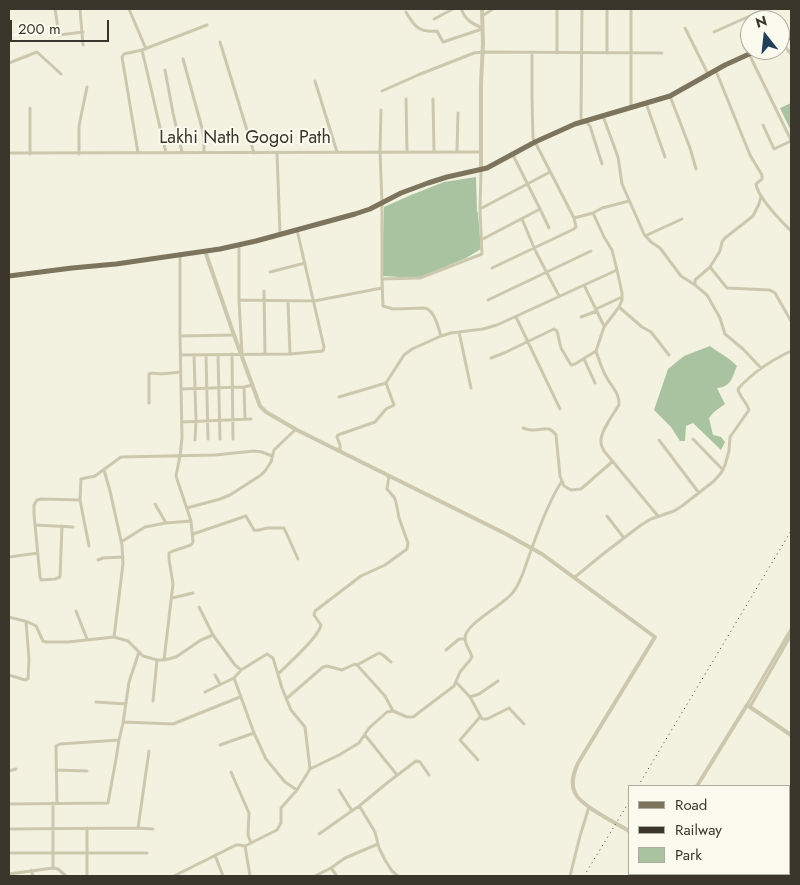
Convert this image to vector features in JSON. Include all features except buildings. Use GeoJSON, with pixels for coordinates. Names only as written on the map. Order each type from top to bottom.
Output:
{"type":"FeatureCollection","features":[{"type":"Feature","properties":{"kind":"main road"},"geometry":{"type":"LineString","coordinates":[[9,276],[116,264],[239,245],[355,214],[428,183],[494,166],[535,142],[567,127],[670,96],[740,58]]}},
{"type":"Feature","properties":{"kind":"street"},"geometry":{"type":"LineString","coordinates":[[55,9],[59,35],[83,32]]}},
{"type":"Feature","properties":{"kind":"street"},"geometry":{"type":"LineString","coordinates":[[80,9],[84,45]]}},
{"type":"Feature","properties":{"kind":"street"},"geometry":{"type":"LineString","coordinates":[[129,9],[144,50],[166,153]]}},
{"type":"Feature","properties":{"kind":"street"},"geometry":{"type":"LineString","coordinates":[[434,18],[453,9]]}},
{"type":"Feature","properties":{"kind":"street"},"geometry":{"type":"LineString","coordinates":[[461,9],[464,17],[482,29]]}},
{"type":"Feature","properties":{"kind":"street"},"geometry":{"type":"LineString","coordinates":[[382,279],[414,279],[426,276],[482,254],[480,209],[482,9]]}},
{"type":"Feature","properties":{"kind":"street"},"geometry":{"type":"LineString","coordinates":[[482,16],[493,9]]}},
{"type":"Feature","properties":{"kind":"street"},"geometry":{"type":"LineString","coordinates":[[557,9],[557,53]]}},
{"type":"Feature","properties":{"kind":"street"},"geometry":{"type":"LineString","coordinates":[[582,9],[581,118],[590,126],[602,164]]}},
{"type":"Feature","properties":{"kind":"street"},"geometry":{"type":"LineString","coordinates":[[607,9],[607,52]]}},
{"type":"Feature","properties":{"kind":"street"},"geometry":{"type":"LineString","coordinates":[[631,9],[631,108]]}},
{"type":"Feature","properties":{"kind":"street"},"geometry":{"type":"LineString","coordinates":[[714,32],[763,9]]}},
{"type":"Feature","properties":{"kind":"street"},"geometry":{"type":"LineString","coordinates":[[406,12],[415,26],[428,32],[437,31],[443,42],[482,29]]}},
{"type":"Feature","properties":{"kind":"street"},"geometry":{"type":"LineString","coordinates":[[138,153],[123,55],[144,50],[207,25]]}},
{"type":"Feature","properties":{"kind":"street"},"geometry":{"type":"LineString","coordinates":[[685,28],[708,74]]}},
{"type":"Feature","properties":{"kind":"street"},"geometry":{"type":"LineString","coordinates":[[220,42],[254,152]]}},
{"type":"Feature","properties":{"kind":"street"},"geometry":{"type":"LineString","coordinates":[[9,63],[37,52],[61,74]]}},
{"type":"Feature","properties":{"kind":"street"},"geometry":{"type":"LineString","coordinates":[[382,91],[418,74],[482,52],[662,53]]}},
{"type":"Feature","properties":{"kind":"street"},"geometry":{"type":"LineString","coordinates":[[492,268],[576,227],[574,218],[532,133],[532,52]]}},
{"type":"Feature","properties":{"kind":"street"},"geometry":{"type":"LineString","coordinates":[[183,59],[202,128],[204,152]]}},
{"type":"Feature","properties":{"kind":"street"},"geometry":{"type":"LineString","coordinates":[[751,60],[791,141],[774,149],[763,125]]}},
{"type":"Feature","properties":{"kind":"street"},"geometry":{"type":"LineString","coordinates":[[165,70],[182,153]]}},
{"type":"Feature","properties":{"kind":"street"},"geometry":{"type":"LineString","coordinates":[[716,70],[750,155],[762,174],[762,179],[756,186],[761,196],[790,230]]}},
{"type":"Feature","properties":{"kind":"street"},"geometry":{"type":"LineString","coordinates":[[315,81],[337,152]]}},
{"type":"Feature","properties":{"kind":"street"},"geometry":{"type":"LineString","coordinates":[[79,154],[79,126],[87,87]]}},
{"type":"Feature","properties":{"kind":"street"},"geometry":{"type":"LineString","coordinates":[[670,96],[696,169]]}},
{"type":"Feature","properties":{"kind":"street"},"geometry":{"type":"LineString","coordinates":[[406,99],[406,152]]}},
{"type":"Feature","properties":{"kind":"street"},"geometry":{"type":"LineString","coordinates":[[433,99],[434,152]]}},
{"type":"Feature","properties":{"kind":"street"},"geometry":{"type":"LineString","coordinates":[[646,103],[665,157]]}},
{"type":"Feature","properties":{"kind":"street"},"geometry":{"type":"LineString","coordinates":[[30,108],[30,154]]}},
{"type":"Feature","properties":{"kind":"street"},"geometry":{"type":"LineString","coordinates":[[381,110],[383,306],[399,309],[427,309],[432,314],[441,336]]}},
{"type":"Feature","properties":{"kind":"street"},"geometry":{"type":"LineString","coordinates":[[457,152],[458,113]]}},
{"type":"Feature","properties":{"kind":"street"},"geometry":{"type":"LineString","coordinates":[[603,116],[618,157],[622,184],[646,236],[660,248],[681,276],[707,295],[720,318],[724,334],[762,368]]}},
{"type":"Feature","properties":{"kind":"street","name":"Lakhi Nath Gogoi Path"},"geometry":{"type":"LineString","coordinates":[[9,154],[481,152]]}},
{"type":"Feature","properties":{"kind":"street"},"geometry":{"type":"LineString","coordinates":[[277,153],[280,235]]}},
{"type":"Feature","properties":{"kind":"street"},"geometry":{"type":"LineString","coordinates":[[513,155],[549,228]]}},
{"type":"Feature","properties":{"kind":"street"},"geometry":{"type":"LineString","coordinates":[[480,209],[550,172]]}},
{"type":"Feature","properties":{"kind":"street"},"geometry":{"type":"LineString","coordinates":[[695,285],[695,280],[710,267],[720,251],[722,242],[753,216],[761,196]]}},
{"type":"Feature","properties":{"kind":"street"},"geometry":{"type":"LineString","coordinates":[[574,218],[629,201]]}},
{"type":"Feature","properties":{"kind":"street"},"geometry":{"type":"LineString","coordinates":[[481,240],[540,209]]}},
{"type":"Feature","properties":{"kind":"street"},"geometry":{"type":"LineString","coordinates":[[490,358],[556,329],[561,348],[571,365],[596,351],[604,327],[619,307],[622,297],[612,250],[604,237],[594,213]]}},
{"type":"Feature","properties":{"kind":"street"},"geometry":{"type":"LineString","coordinates":[[522,219],[534,248],[559,296]]}},
{"type":"Feature","properties":{"kind":"street"},"geometry":{"type":"LineString","coordinates":[[646,236],[682,219]]}},
{"type":"Feature","properties":{"kind":"street"},"geometry":{"type":"LineString","coordinates":[[180,355],[290,354],[320,352],[324,350],[297,230]]}},
{"type":"Feature","properties":{"kind":"street"},"geometry":{"type":"LineString","coordinates":[[239,245],[239,300],[242,354]]}},
{"type":"Feature","properties":{"kind":"street"},"geometry":{"type":"LineString","coordinates":[[205,251],[252,385],[260,406],[266,412],[532,548],[575,577],[655,637],[578,763],[574,774],[574,792],[579,800],[628,830]]}},
{"type":"Feature","properties":{"kind":"street"},"geometry":{"type":"LineString","coordinates":[[488,300],[591,251]]}},
{"type":"Feature","properties":{"kind":"street"},"geometry":{"type":"LineString","coordinates":[[164,660],[173,581],[169,553],[191,545],[193,542],[192,521],[176,476],[182,438],[180,255]]}},
{"type":"Feature","properties":{"kind":"street"},"geometry":{"type":"LineString","coordinates":[[270,272],[304,263]]}},
{"type":"Feature","properties":{"kind":"street"},"geometry":{"type":"LineString","coordinates":[[710,267],[727,288],[770,290],[775,293],[791,321]]}},
{"type":"Feature","properties":{"kind":"street"},"geometry":{"type":"LineString","coordinates":[[339,398],[386,382],[407,352],[441,336],[489,328],[617,270]]}},
{"type":"Feature","properties":{"kind":"street"},"geometry":{"type":"LineString","coordinates":[[584,284],[604,327]]}},
{"type":"Feature","properties":{"kind":"street"},"geometry":{"type":"LineString","coordinates":[[239,300],[314,301],[382,288]]}},
{"type":"Feature","properties":{"kind":"street"},"geometry":{"type":"LineString","coordinates":[[264,291],[265,354]]}},
{"type":"Feature","properties":{"kind":"street"},"geometry":{"type":"LineString","coordinates":[[581,317],[622,297]]}},
{"type":"Feature","properties":{"kind":"street"},"geometry":{"type":"LineString","coordinates":[[288,301],[290,354]]}},
{"type":"Feature","properties":{"kind":"street"},"geometry":{"type":"LineString","coordinates":[[619,307],[642,327],[651,332],[669,355]]}},
{"type":"Feature","properties":{"kind":"street"},"geometry":{"type":"LineString","coordinates":[[516,317],[560,409]]}},
{"type":"Feature","properties":{"kind":"street"},"geometry":{"type":"LineString","coordinates":[[459,332],[471,388]]}},
{"type":"Feature","properties":{"kind":"street"},"geometry":{"type":"LineString","coordinates":[[180,336],[234,335]]}},
{"type":"Feature","properties":{"kind":"street"},"geometry":{"type":"LineString","coordinates":[[596,351],[606,377],[617,392],[620,400],[601,439],[601,445],[658,516]]}},
{"type":"Feature","properties":{"kind":"street"},"geometry":{"type":"LineString","coordinates":[[575,577],[645,522],[678,509],[714,481],[723,470],[729,451],[730,437],[750,410],[738,389],[762,368],[791,351]]}},
{"type":"Feature","properties":{"kind":"street"},"geometry":{"type":"LineString","coordinates":[[218,354],[220,440]]}},
{"type":"Feature","properties":{"kind":"street"},"geometry":{"type":"LineString","coordinates":[[232,354],[233,439]]}},
{"type":"Feature","properties":{"kind":"street"},"geometry":{"type":"LineString","coordinates":[[194,355],[195,440]]}},
{"type":"Feature","properties":{"kind":"street"},"geometry":{"type":"LineString","coordinates":[[206,355],[208,439]]}},
{"type":"Feature","properties":{"kind":"street"},"geometry":{"type":"LineString","coordinates":[[584,359],[595,383]]}},
{"type":"Feature","properties":{"kind":"street"},"geometry":{"type":"LineString","coordinates":[[148,403],[148,376],[150,373],[181,372]]}},
{"type":"Feature","properties":{"kind":"street"},"geometry":{"type":"LineString","coordinates":[[340,451],[337,436],[375,422],[386,409],[394,405],[386,382]]}},
{"type":"Feature","properties":{"kind":"street"},"geometry":{"type":"LineString","coordinates":[[181,389],[244,387],[252,385]]}},
{"type":"Feature","properties":{"kind":"street"},"geometry":{"type":"LineString","coordinates":[[244,387],[245,419]]}},
{"type":"Feature","properties":{"kind":"street"},"geometry":{"type":"LineString","coordinates":[[182,422],[251,419]]}},
{"type":"Feature","properties":{"kind":"street"},"geometry":{"type":"LineString","coordinates":[[523,428],[530,431],[548,428],[553,430],[556,435],[562,481],[564,486],[571,490],[581,489],[613,461]]}},
{"type":"Feature","properties":{"kind":"street"},"geometry":{"type":"LineString","coordinates":[[187,508],[220,499],[263,474],[271,462],[275,449],[296,429]]}},
{"type":"Feature","properties":{"kind":"street"},"geometry":{"type":"LineString","coordinates":[[693,439],[723,470]]}},
{"type":"Feature","properties":{"kind":"street"},"geometry":{"type":"LineString","coordinates":[[659,440],[698,493]]}},
{"type":"Feature","properties":{"kind":"street"},"geometry":{"type":"LineString","coordinates":[[89,546],[80,500],[81,479],[95,476],[121,457],[215,455],[258,451],[272,456]]}},
{"type":"Feature","properties":{"kind":"street"},"geometry":{"type":"LineString","coordinates":[[104,470],[123,558],[114,637]]}},
{"type":"Feature","properties":{"kind":"street"},"geometry":{"type":"LineString","coordinates":[[278,674],[320,630],[321,625],[314,614],[315,611],[361,576],[385,565],[407,549],[408,543],[396,502],[387,489],[388,476]]}},
{"type":"Feature","properties":{"kind":"street"},"geometry":{"type":"LineString","coordinates":[[174,876],[236,845],[244,846],[272,833],[280,826],[281,808],[297,790],[310,769],[351,749],[359,743],[369,728],[387,712],[393,711],[407,717],[413,717],[454,686],[460,672],[472,656],[465,639],[468,631],[473,624],[506,600],[516,589],[552,498],[562,481]]}},
{"type":"Feature","properties":{"kind":"street"},"geometry":{"type":"LineString","coordinates":[[62,526],[60,578],[40,579],[34,505],[37,500],[41,499],[80,500]]}},
{"type":"Feature","properties":{"kind":"street"},"geometry":{"type":"LineString","coordinates":[[156,504],[166,523]]}},
{"type":"Feature","properties":{"kind":"street"},"geometry":{"type":"LineString","coordinates":[[193,534],[246,516],[254,530],[284,528],[298,559]]}},
{"type":"Feature","properties":{"kind":"street"},"geometry":{"type":"LineString","coordinates":[[608,516],[624,538]]}},
{"type":"Feature","properties":{"kind":"street"},"geometry":{"type":"LineString","coordinates":[[121,542],[145,527],[192,521]]}},
{"type":"Feature","properties":{"kind":"street"},"geometry":{"type":"LineString","coordinates":[[35,524],[74,527]]}},
{"type":"Feature","properties":{"kind":"street"},"geometry":{"type":"LineString","coordinates":[[9,557],[38,552]]}},
{"type":"Feature","properties":{"kind":"street"},"geometry":{"type":"LineString","coordinates":[[98,560],[103,558],[123,558]]}},
{"type":"Feature","properties":{"kind":"street"},"geometry":{"type":"LineString","coordinates":[[172,598],[193,593]]}},
{"type":"Feature","properties":{"kind":"street"},"geometry":{"type":"LineString","coordinates":[[199,607],[213,634],[235,665],[241,670]]}},
{"type":"Feature","properties":{"kind":"street"},"geometry":{"type":"LineString","coordinates":[[76,611],[87,639]]}},
{"type":"Feature","properties":{"kind":"street"},"geometry":{"type":"LineString","coordinates":[[9,617],[36,626],[43,641],[46,642],[68,642],[114,637],[128,641],[143,656],[157,660],[176,657],[213,634]]}},
{"type":"Feature","properties":{"kind":"street"},"geometry":{"type":"LineString","coordinates":[[9,675],[25,680],[28,679],[30,658],[26,622]]}},
{"type":"Feature","properties":{"kind":"street"},"geometry":{"type":"LineString","coordinates":[[749,706],[791,629]]}},
{"type":"Feature","properties":{"kind":"street"},"geometry":{"type":"LineString","coordinates":[[698,785],[749,706],[791,635]]}},
{"type":"Feature","properties":{"kind":"street"},"geometry":{"type":"LineString","coordinates":[[446,650],[459,639],[465,639]]}},
{"type":"Feature","properties":{"kind":"street"},"geometry":{"type":"LineString","coordinates":[[9,804],[108,803],[124,722],[129,682],[139,652]]}},
{"type":"Feature","properties":{"kind":"street"},"geometry":{"type":"LineString","coordinates":[[205,692],[234,678],[241,670],[263,655],[267,654],[273,658],[286,699],[291,710],[304,727],[310,769]]}},
{"type":"Feature","properties":{"kind":"street"},"geometry":{"type":"LineString","coordinates":[[286,699],[323,667],[327,666],[342,670],[352,664],[357,665],[379,654],[391,662]]}},
{"type":"Feature","properties":{"kind":"street"},"geometry":{"type":"LineString","coordinates":[[153,701],[157,660]]}},
{"type":"Feature","properties":{"kind":"street"},"geometry":{"type":"LineString","coordinates":[[357,665],[385,696],[393,711]]}},
{"type":"Feature","properties":{"kind":"street"},"geometry":{"type":"LineString","coordinates":[[215,675],[220,684]]}},
{"type":"Feature","properties":{"kind":"street"},"geometry":{"type":"LineString","coordinates":[[234,678],[254,733],[268,763],[285,782],[297,790]]}},
{"type":"Feature","properties":{"kind":"street"},"geometry":{"type":"LineString","coordinates":[[470,697],[479,694],[498,680]]}},
{"type":"Feature","properties":{"kind":"street"},"geometry":{"type":"LineString","coordinates":[[456,682],[470,697],[482,719],[487,719],[510,708],[524,724]]}},
{"type":"Feature","properties":{"kind":"street"},"geometry":{"type":"LineString","coordinates":[[124,722],[176,723],[240,697]]}},
{"type":"Feature","properties":{"kind":"street"},"geometry":{"type":"LineString","coordinates":[[96,702],[126,704]]}},
{"type":"Feature","properties":{"kind":"street"},"geometry":{"type":"LineString","coordinates":[[749,706],[791,735]]}},
{"type":"Feature","properties":{"kind":"street"},"geometry":{"type":"LineString","coordinates":[[478,760],[460,740],[480,717]]}},
{"type":"Feature","properties":{"kind":"street"},"geometry":{"type":"LineString","coordinates":[[220,745],[254,733]]}},
{"type":"Feature","properties":{"kind":"street"},"geometry":{"type":"LineString","coordinates":[[364,735],[397,775]]}},
{"type":"Feature","properties":{"kind":"street"},"geometry":{"type":"LineString","coordinates":[[53,868],[55,748],[58,744],[119,740]]}},
{"type":"Feature","properties":{"kind":"street"},"geometry":{"type":"LineString","coordinates":[[138,828],[149,751]]}},
{"type":"Feature","properties":{"kind":"street"},"geometry":{"type":"LineString","coordinates":[[320,834],[358,807],[416,761],[420,762],[429,775]]}},
{"type":"Feature","properties":{"kind":"street"},"geometry":{"type":"LineString","coordinates":[[9,770],[16,769]]}},
{"type":"Feature","properties":{"kind":"street"},"geometry":{"type":"LineString","coordinates":[[56,770],[87,771]]}},
{"type":"Feature","properties":{"kind":"street"},"geometry":{"type":"LineString","coordinates":[[232,772],[249,813],[248,835],[251,843]]}},
{"type":"Feature","properties":{"kind":"street"},"geometry":{"type":"LineString","coordinates":[[339,790],[352,811]]}},
{"type":"Feature","properties":{"kind":"street"},"geometry":{"type":"LineString","coordinates":[[358,807],[375,832],[385,860],[398,876]]}},
{"type":"Feature","properties":{"kind":"street"},"geometry":{"type":"LineString","coordinates":[[570,876],[580,836],[590,807]]}},
{"type":"Feature","properties":{"kind":"street"},"geometry":{"type":"LineString","coordinates":[[87,828],[88,876]]}},
{"type":"Feature","properties":{"kind":"street"},"geometry":{"type":"LineString","coordinates":[[9,829],[153,829]]}},
{"type":"Feature","properties":{"kind":"street"},"geometry":{"type":"LineString","coordinates":[[315,876],[346,858],[378,844]]}},
{"type":"Feature","properties":{"kind":"street"},"geometry":{"type":"LineString","coordinates":[[244,846],[250,876]]}},
{"type":"Feature","properties":{"kind":"street"},"geometry":{"type":"LineString","coordinates":[[9,853],[147,853]]}},
{"type":"Feature","properties":{"kind":"street"},"geometry":{"type":"LineString","coordinates":[[215,855],[223,876]]}},
{"type":"Feature","properties":{"kind":"street"},"geometry":{"type":"LineString","coordinates":[[9,874],[53,868],[58,869],[66,876]]}},
{"type":"Feature","properties":{"kind":"street"},"geometry":{"type":"LineString","coordinates":[[331,868],[337,876]]}},
{"type":"Feature","properties":{"kind":"street"},"geometry":{"type":"LineString","coordinates":[[31,870],[33,876]]}},
{"type":"Feature","properties":{"kind":"street"},"geometry":{"type":"LineString","coordinates":[[183,872],[186,876]]}},
{"type":"Feature","properties":{"kind":"green space"},"geometry":{"type":"Polygon","coordinates":[[[791,103],[791,131],[780,108],[791,103]]]}},
{"type":"Feature","properties":{"kind":"green space"},"geometry":{"type":"Polygon","coordinates":[[[476,177],[481,249],[466,258],[418,278],[382,276],[384,207],[444,182],[476,177]]]}},
{"type":"Feature","properties":{"kind":"green space"},"geometry":{"type":"Polygon","coordinates":[[[710,346],[737,366],[728,384],[717,388],[725,404],[709,418],[713,435],[721,437],[725,442],[721,450],[693,423],[686,426],[685,441],[680,441],[671,427],[654,410],[668,369],[684,356],[710,346]]]}},
{"type":"Feature","properties":{"kind":"railway"},"geometry":{"type":"LineString","coordinates":[[639,785],[791,531]]}},
{"type":"Feature","properties":{"kind":"railway"},"geometry":{"type":"LineString","coordinates":[[584,876],[628,804]]}}]}
